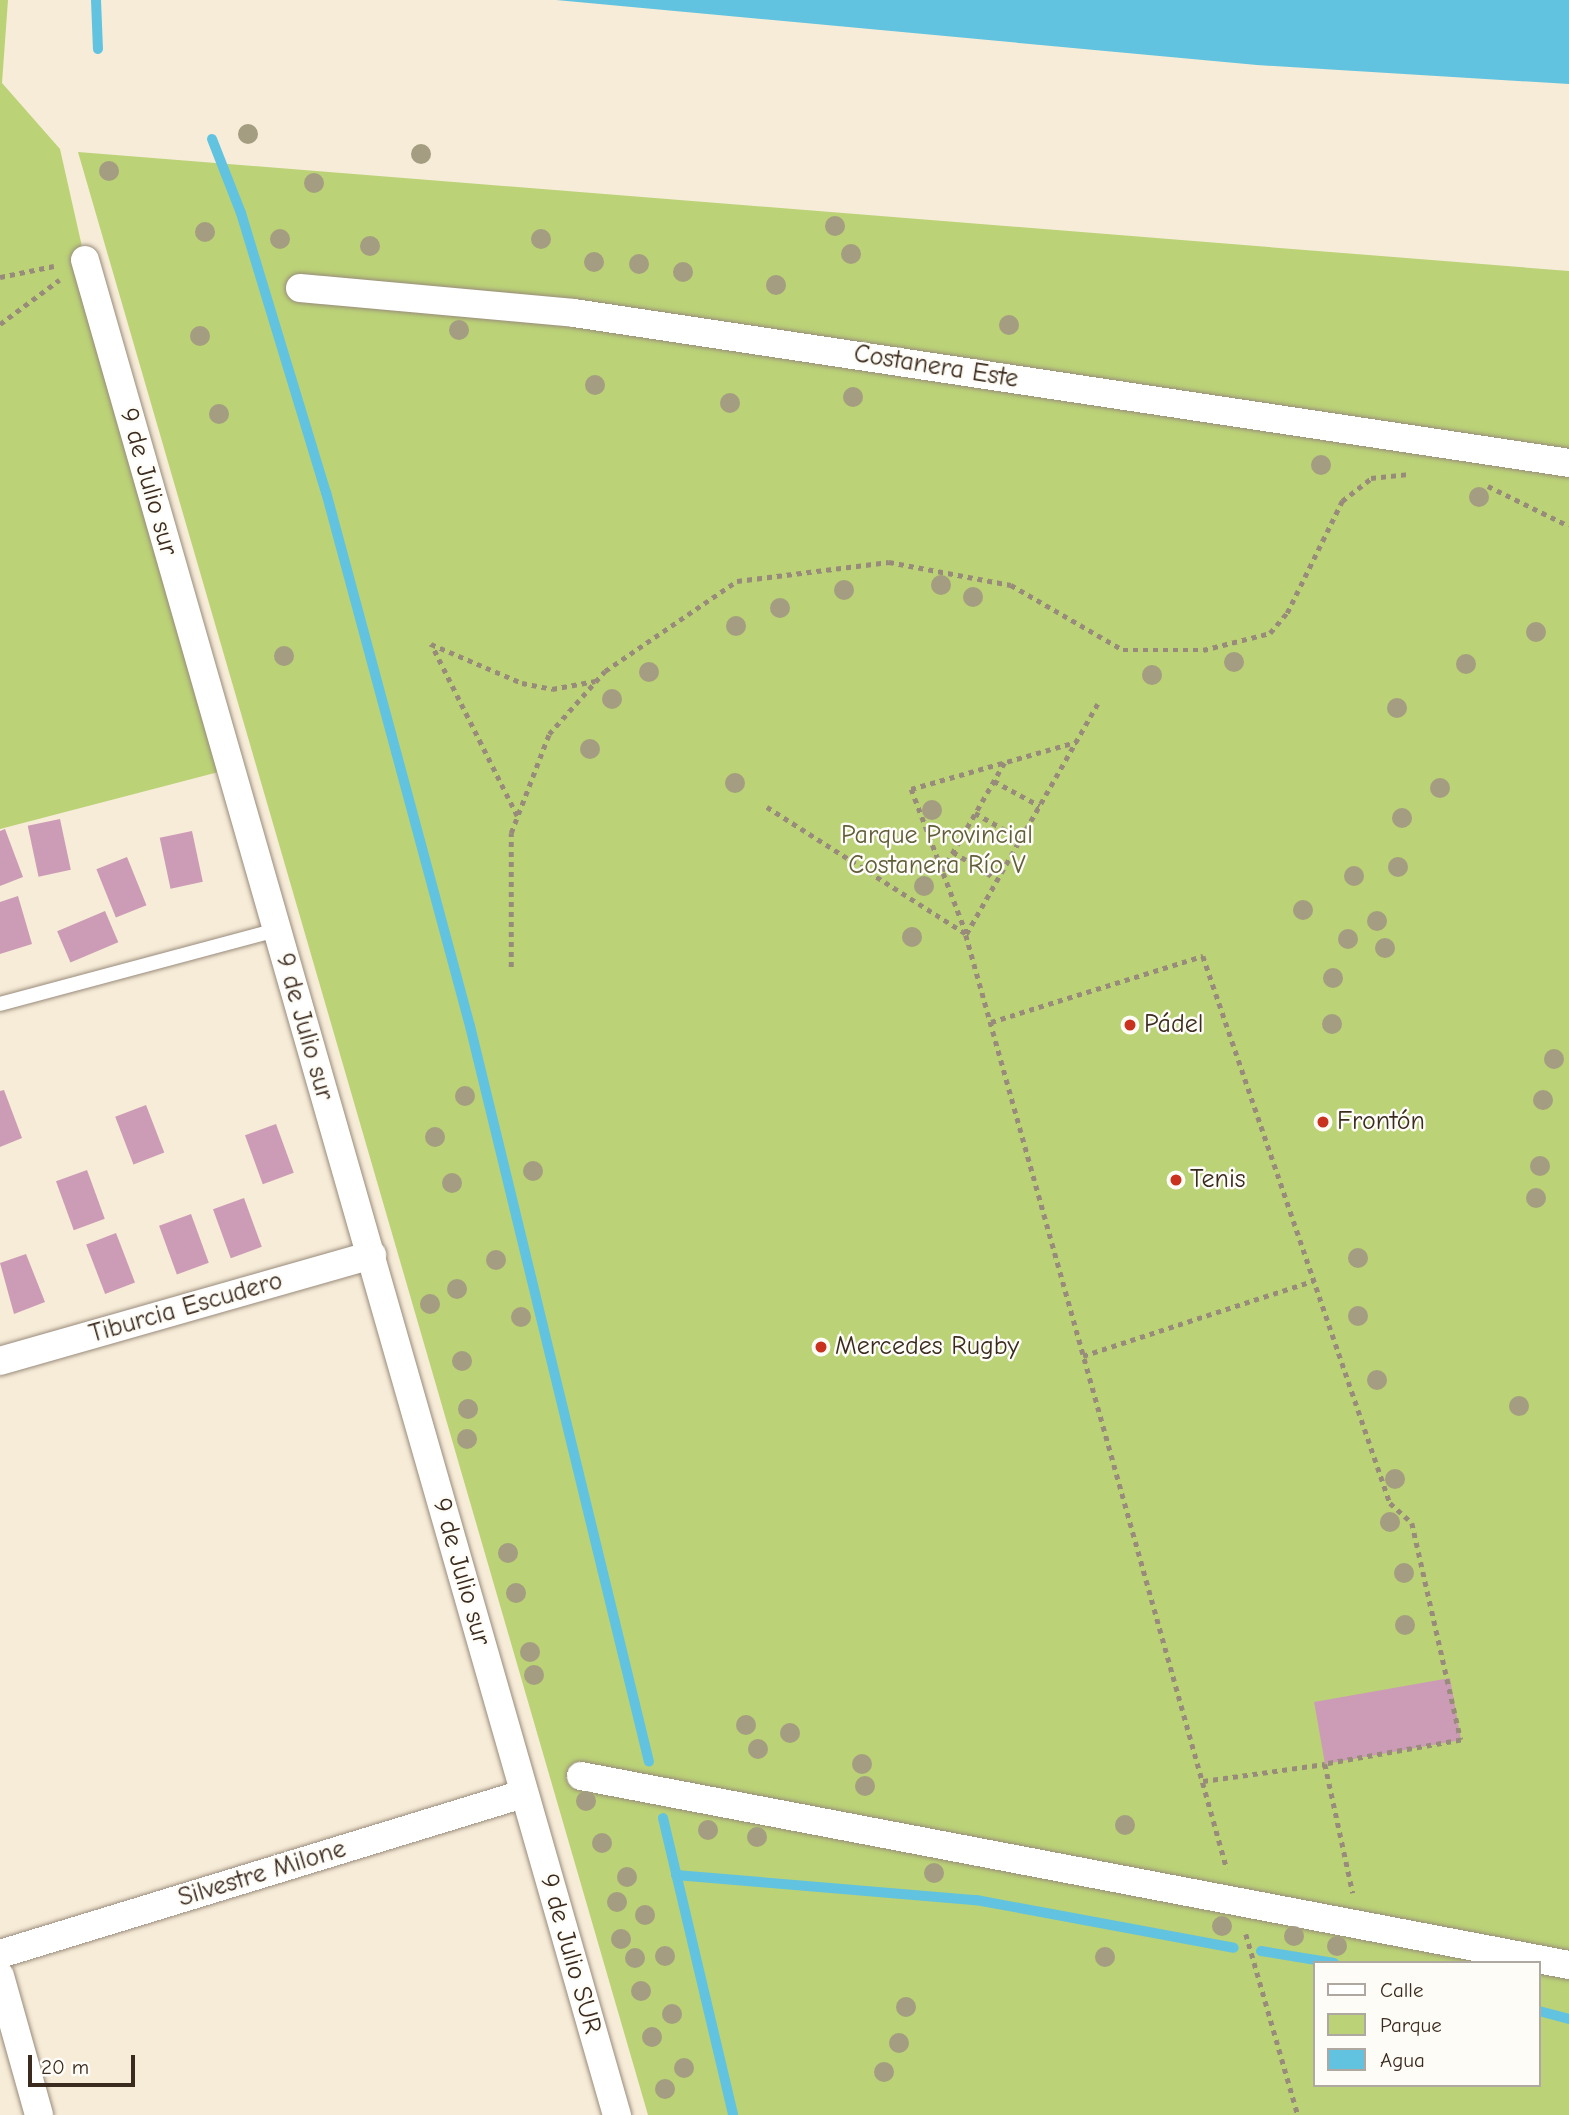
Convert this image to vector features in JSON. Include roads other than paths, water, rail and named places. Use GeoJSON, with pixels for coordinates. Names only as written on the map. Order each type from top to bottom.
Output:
{"type":"FeatureCollection","features":[{"type":"Feature","properties":{"kind":"street","name":"9 de Julio sur"},"geometry":{"type":"LineString","coordinates":[[85,260],[276,930],[372,1255],[523,1794]]}},
{"type":"Feature","properties":{"kind":"street","name":"Costanera Este"},"geometry":{"type":"LineString","coordinates":[[300,288],[574,313],[1569,463]]}},
{"type":"Feature","properties":{"kind":"street","name":"Tiburcia Escudero"},"geometry":{"type":"LineString","coordinates":[[0,1361],[372,1255]]}},
{"type":"Feature","properties":{"kind":"street"},"geometry":{"type":"LineString","coordinates":[[581,1776],[1237,1904],[1569,1965]]}},
{"type":"Feature","properties":{"kind":"street","name":"Silvestre Milone"},"geometry":{"type":"LineString","coordinates":[[0,1954],[523,1794]]}},
{"type":"Feature","properties":{"kind":"street","name":"9 de Julio SUR"},"geometry":{"type":"LineString","coordinates":[[523,1794],[617,2115]]}},
{"type":"Feature","properties":{"kind":"street"},"geometry":{"type":"LineString","coordinates":[[0,1976],[39,2115]]}},
{"type":"Feature","properties":{"kind":"lane"},"geometry":{"type":"LineString","coordinates":[[0,1004],[276,930]]}},
{"type":"Feature","properties":{"kind":"water"},"geometry":{"type":"Polygon","coordinates":[[[556,0],[1569,0],[1569,84],[1257,65],[556,0]]]}},
{"type":"Feature","properties":{"kind":"waterway"},"geometry":{"type":"LineString","coordinates":[[96,0],[98,49]]}},
{"type":"Feature","properties":{"kind":"waterway"},"geometry":{"type":"LineString","coordinates":[[212,139],[241,213],[326,492],[470,1026],[649,1762]]}},
{"type":"Feature","properties":{"kind":"waterway"},"geometry":{"type":"LineString","coordinates":[[663,1818],[733,2115]]}},
{"type":"Feature","properties":{"kind":"waterway"},"geometry":{"type":"LineString","coordinates":[[676,1875],[976,1900],[1234,1948]]}},
{"type":"Feature","properties":{"kind":"waterway"},"geometry":{"type":"LineString","coordinates":[[1261,1951],[1322,1961]]}},
{"type":"Feature","properties":{"kind":"waterway"},"geometry":{"type":"LineString","coordinates":[[1541,2012],[1569,2019]]}},
{"type":"Feature","properties":{"kind":"place","name":"Pádel"},"geometry":{"type":"Point","coordinates":[1130,1025]}},
{"type":"Feature","properties":{"kind":"place","name":"Frontón"},"geometry":{"type":"Point","coordinates":[1323,1122]}},
{"type":"Feature","properties":{"kind":"place","name":"Tenis"},"geometry":{"type":"Point","coordinates":[1176,1180]}},
{"type":"Feature","properties":{"kind":"place","name":"Mercedes Rugby"},"geometry":{"type":"Point","coordinates":[821,1347]}},
{"type":"Feature","properties":{"kind":"park label","name":"Parque Provincial Costanera Río V"},"geometry":{"type":"Point","coordinates":[937,851]}}]}
